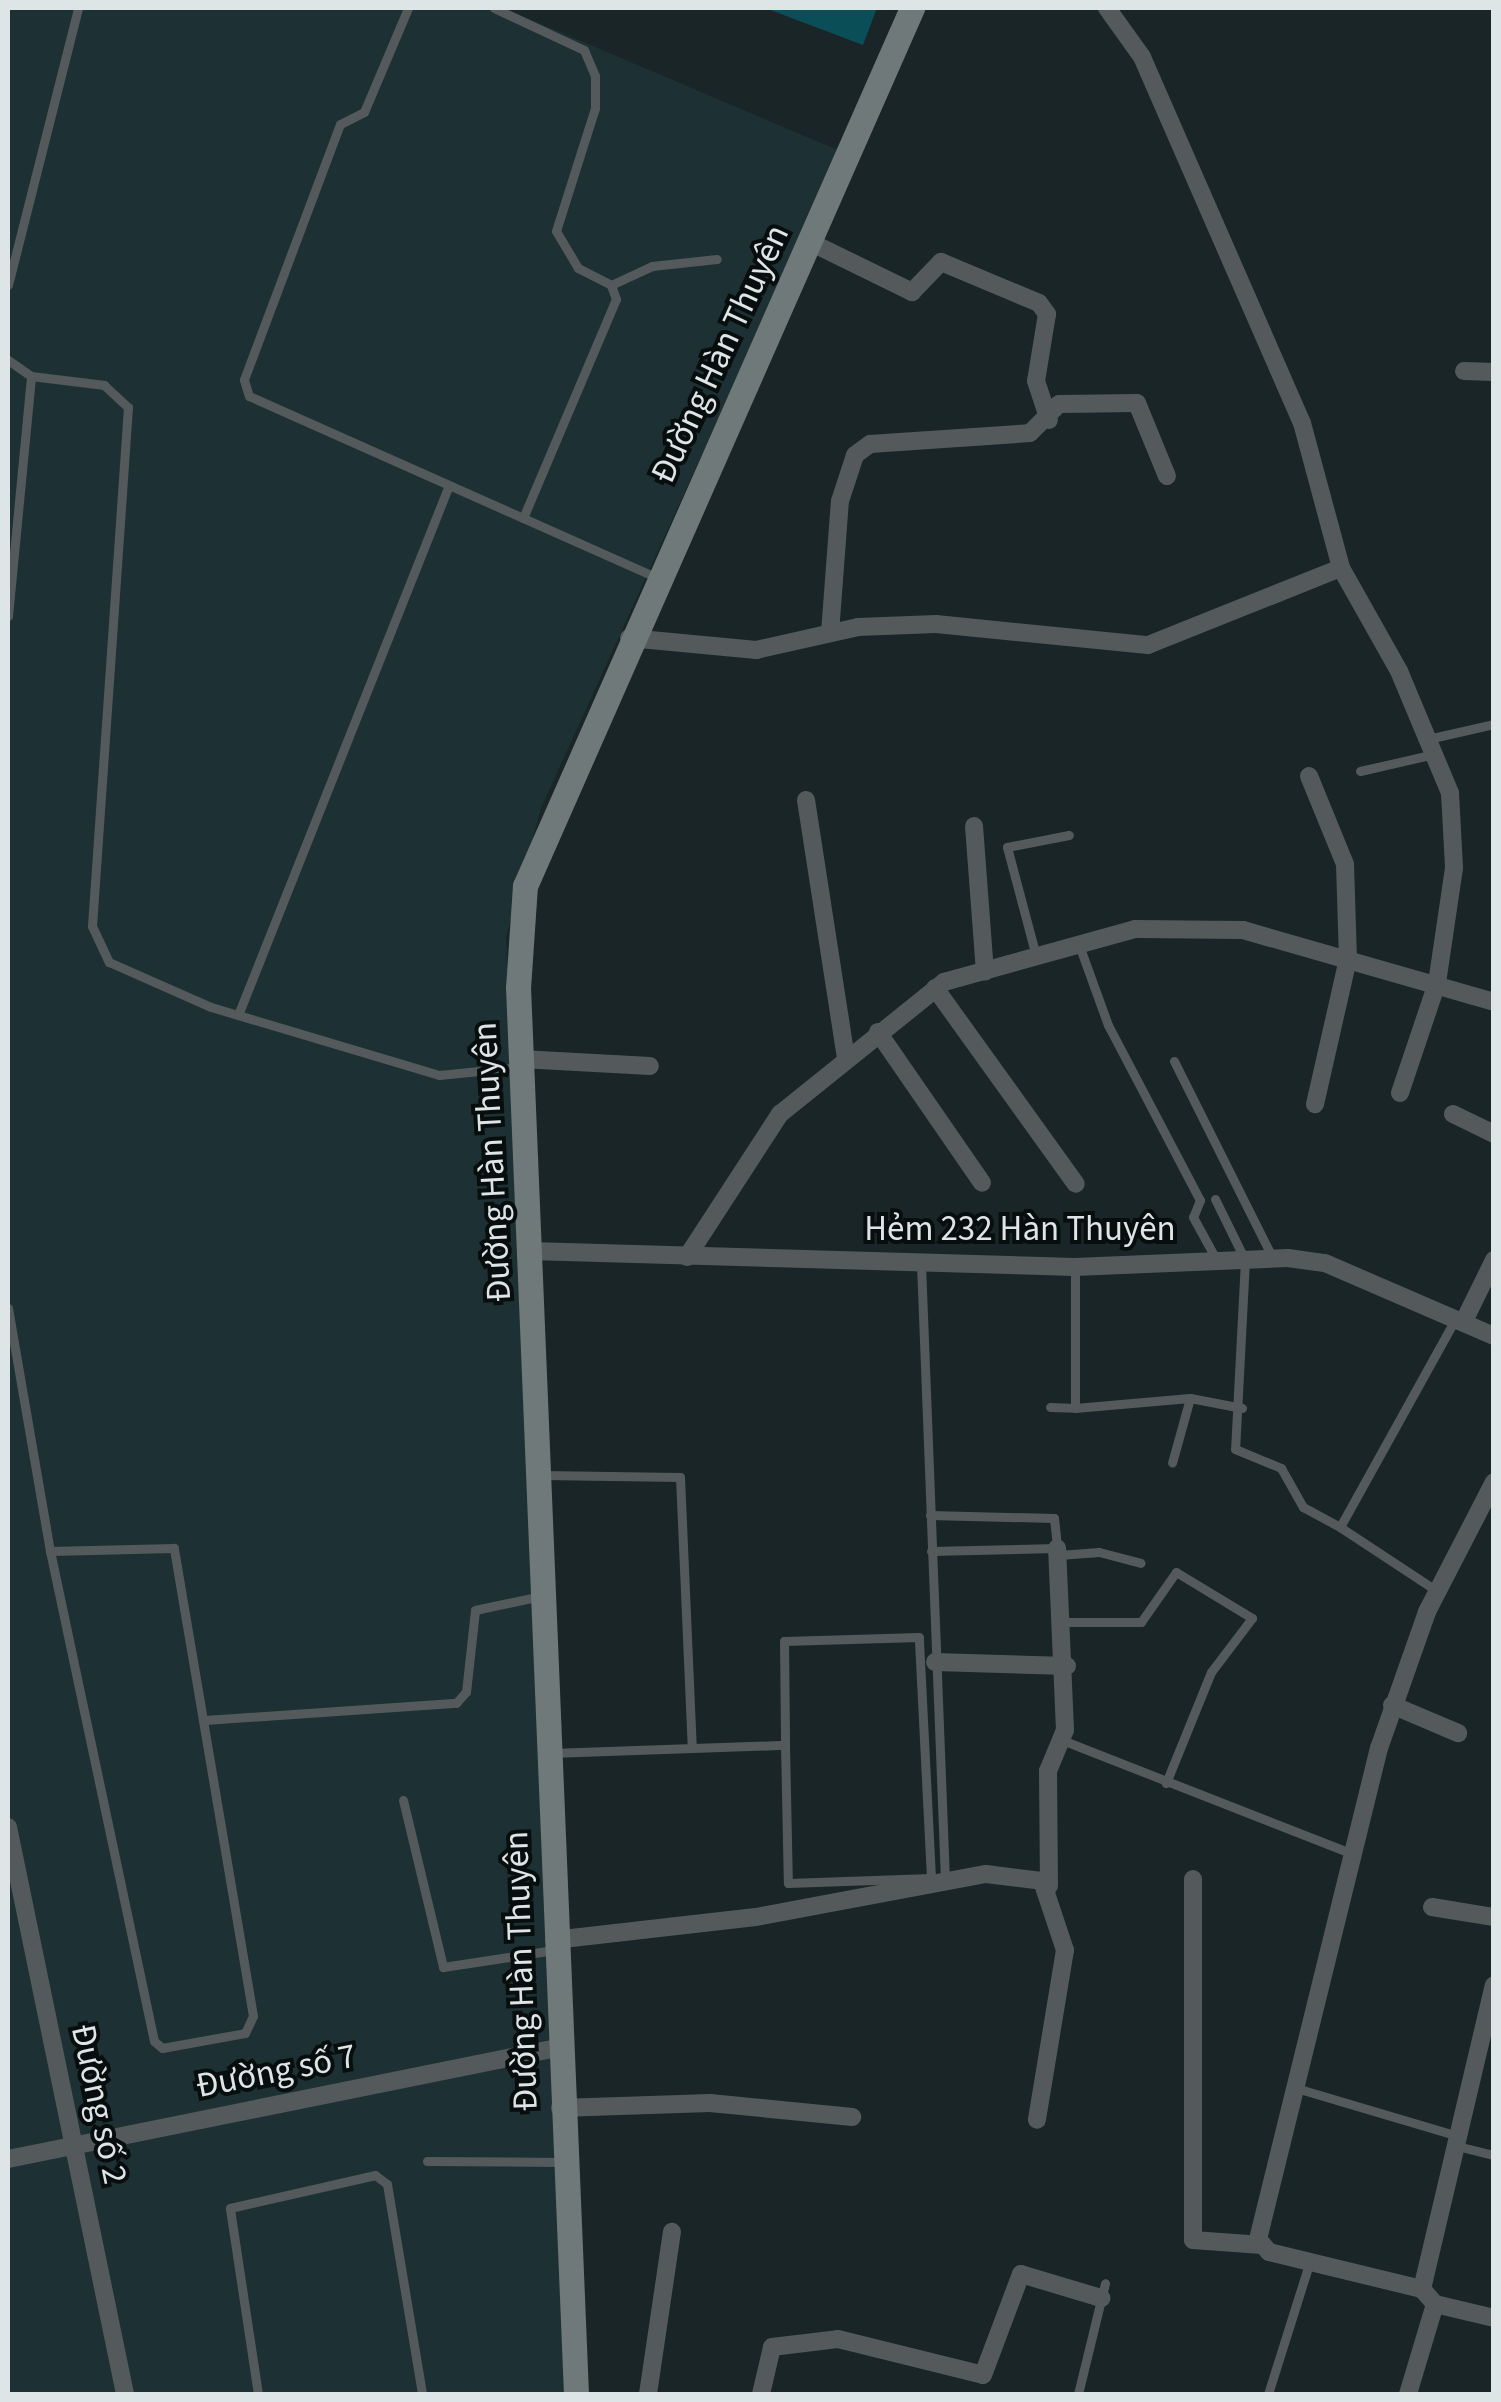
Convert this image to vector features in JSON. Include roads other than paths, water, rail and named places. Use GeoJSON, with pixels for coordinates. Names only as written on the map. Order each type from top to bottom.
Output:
{"type":"FeatureCollection","features":[{"type":"Feature","properties":{"kind":"street","name":"Đường Hàn Thuyên"},"geometry":{"type":"LineString","coordinates":[[576,2394],[557,2048],[540,1475],[522,1063],[525,886],[629,638],[912,8]]}},
{"type":"Feature","properties":{"kind":"street"},"geometry":{"type":"LineString","coordinates":[[1107,8],[1142,57],[1302,424],[1341,568],[1431,746],[1450,793],[1454,868],[1437,983],[1400,1093]]}},
{"type":"Feature","properties":{"kind":"street"},"geometry":{"type":"LineString","coordinates":[[810,242],[912,292],[941,262],[1039,303],[1046,314],[1036,381],[1048,420]]}},
{"type":"Feature","properties":{"kind":"street"},"geometry":{"type":"LineString","coordinates":[[1464,371],[1494,372]]}},
{"type":"Feature","properties":{"kind":"street"},"geometry":{"type":"LineString","coordinates":[[830,633],[840,501],[855,454],[870,444],[1030,433],[1048,420],[1059,404],[1137,403],[1167,476]]}},
{"type":"Feature","properties":{"kind":"street"},"geometry":{"type":"LineString","coordinates":[[629,638],[756,650],[830,633],[936,624],[1148,645],[1341,568]]}},
{"type":"Feature","properties":{"kind":"street"},"geometry":{"type":"LineString","coordinates":[[1309,776],[1345,864],[1348,958],[1314,1104]]}},
{"type":"Feature","properties":{"kind":"street"},"geometry":{"type":"LineString","coordinates":[[806,800],[846,1059]]}},
{"type":"Feature","properties":{"kind":"street"},"geometry":{"type":"LineString","coordinates":[[974,826],[985,972]]}},
{"type":"Feature","properties":{"kind":"street"},"geometry":{"type":"LineString","coordinates":[[687,1257],[768,1128],[935,988],[985,972],[1136,929],[1243,930],[1494,1002]]}},
{"type":"Feature","properties":{"kind":"street"},"geometry":{"type":"LineString","coordinates":[[935,988],[1076,1184]]}},
{"type":"Feature","properties":{"kind":"street"},"geometry":{"type":"LineString","coordinates":[[878,1032],[982,1183]]}},
{"type":"Feature","properties":{"kind":"street"},"geometry":{"type":"LineString","coordinates":[[522,1063],[650,1066]]}},
{"type":"Feature","properties":{"kind":"street"},"geometry":{"type":"LineString","coordinates":[[1453,1114],[1494,1134]]}},
{"type":"Feature","properties":{"kind":"street","name":"Hẻm 232 Hàn Thuyên"},"geometry":{"type":"LineString","coordinates":[[532,1251],[1075,1267],[1272,1259],[1326,1263],[1462,1317],[1494,1336]]}},
{"type":"Feature","properties":{"kind":"street"},"geometry":{"type":"LineString","coordinates":[[1462,1317],[1494,1260]]}},
{"type":"Feature","properties":{"kind":"street"},"geometry":{"type":"LineString","coordinates":[[1262,2245],[1348,1852],[1392,1705],[1436,1591],[1493,1484]]}},
{"type":"Feature","properties":{"kind":"street"},"geometry":{"type":"LineString","coordinates":[[1037,2120],[1065,1950],[1048,1886],[1048,1771],[1062,1740],[1066,1666],[1058,1622],[1056,1552]]}},
{"type":"Feature","properties":{"kind":"street"},"geometry":{"type":"LineString","coordinates":[[936,1662],[1066,1666]]}},
{"type":"Feature","properties":{"kind":"street"},"geometry":{"type":"LineString","coordinates":[[1392,1705],[1458,1733]]}},
{"type":"Feature","properties":{"kind":"street","name":"Đường số 2"},"geometry":{"type":"LineString","coordinates":[[8,1828],[10,1859],[76,2145],[125,2394]]}},
{"type":"Feature","properties":{"kind":"street"},"geometry":{"type":"LineString","coordinates":[[554,1945],[756,1917],[945,1881],[1006,1875],[1048,1886]]}},
{"type":"Feature","properties":{"kind":"street"},"geometry":{"type":"LineString","coordinates":[[1193,1879],[1193,2240],[1262,2245],[1310,2264],[1422,2289],[1435,2304],[1494,2318]]}},
{"type":"Feature","properties":{"kind":"street"},"geometry":{"type":"LineString","coordinates":[[1432,1906],[1494,1916]]}},
{"type":"Feature","properties":{"kind":"street"},"geometry":{"type":"LineString","coordinates":[[1422,2289],[1494,1985]]}},
{"type":"Feature","properties":{"kind":"street","name":"Đường số 7"},"geometry":{"type":"LineString","coordinates":[[8,2159],[557,2048]]}},
{"type":"Feature","properties":{"kind":"street"},"geometry":{"type":"LineString","coordinates":[[560,2108],[710,2103],[852,2117]]}},
{"type":"Feature","properties":{"kind":"street"},"geometry":{"type":"LineString","coordinates":[[648,2394],[672,2232]]}},
{"type":"Feature","properties":{"kind":"street"},"geometry":{"type":"LineString","coordinates":[[761,2394],[772,2348],[838,2339],[983,2375],[1021,2274],[1103,2291]]}},
{"type":"Feature","properties":{"kind":"street"},"geometry":{"type":"LineString","coordinates":[[1408,2394],[1435,2304]]}},
{"type":"Feature","properties":{"kind":"lane"},"geometry":{"type":"LineString","coordinates":[[8,285],[78,8]]}},
{"type":"Feature","properties":{"kind":"lane"},"geometry":{"type":"LineString","coordinates":[[408,8],[364,112],[340,124],[244,380],[249,396],[656,577]]}},
{"type":"Feature","properties":{"kind":"lane"},"geometry":{"type":"LineString","coordinates":[[494,8],[584,50],[595,108],[556,231],[578,268],[611,285],[616,299],[523,518]]}},
{"type":"Feature","properties":{"kind":"lane"},"geometry":{"type":"LineString","coordinates":[[611,285],[652,266],[717,258]]}},
{"type":"Feature","properties":{"kind":"lane"},"geometry":{"type":"LineString","coordinates":[[8,360],[31,376],[104,385],[128,407],[92,926],[109,962],[238,1015],[438,1075],[522,1063]]}},
{"type":"Feature","properties":{"kind":"lane"},"geometry":{"type":"LineString","coordinates":[[8,616],[31,376]]}},
{"type":"Feature","properties":{"kind":"lane"},"geometry":{"type":"LineString","coordinates":[[238,1015],[449,485]]}},
{"type":"Feature","properties":{"kind":"lane"},"geometry":{"type":"LineString","coordinates":[[1360,771],[1494,724]]}},
{"type":"Feature","properties":{"kind":"lane"},"geometry":{"type":"LineString","coordinates":[[1037,958],[1007,847],[1069,835]]}},
{"type":"Feature","properties":{"kind":"lane"},"geometry":{"type":"LineString","coordinates":[[1078,945],[1108,1025],[1200,1200],[1193,1217],[1218,1261]]}},
{"type":"Feature","properties":{"kind":"lane"},"geometry":{"type":"LineString","coordinates":[[1174,1060],[1272,1259]]}},
{"type":"Feature","properties":{"kind":"lane"},"geometry":{"type":"LineString","coordinates":[[1216,1200],[1244,1260],[1242,1408],[1235,1449],[1281,1468],[1303,1507],[1436,1591]]}},
{"type":"Feature","properties":{"kind":"lane"},"geometry":{"type":"LineString","coordinates":[[921,1263],[945,1881]]}},
{"type":"Feature","properties":{"kind":"lane"},"geometry":{"type":"LineString","coordinates":[[1074,1408],[1075,1267]]}},
{"type":"Feature","properties":{"kind":"lane"},"geometry":{"type":"LineString","coordinates":[[8,1308],[50,1551],[162,2048],[246,2033],[253,2016],[205,1720],[170,1543],[50,1551]]}},
{"type":"Feature","properties":{"kind":"lane"},"geometry":{"type":"LineString","coordinates":[[1340,1528],[1462,1317]]}},
{"type":"Feature","properties":{"kind":"lane"},"geometry":{"type":"LineString","coordinates":[[1050,1407],[1190,1398],[1242,1408]]}},
{"type":"Feature","properties":{"kind":"lane"},"geometry":{"type":"LineString","coordinates":[[1172,1463],[1190,1398]]}},
{"type":"Feature","properties":{"kind":"lane"},"geometry":{"type":"LineString","coordinates":[[540,1475],[669,1473],[682,1481],[692,1748]]}},
{"type":"Feature","properties":{"kind":"lane"},"geometry":{"type":"LineString","coordinates":[[930,1515],[1054,1518],[1056,1552]]}},
{"type":"Feature","properties":{"kind":"lane"},"geometry":{"type":"LineString","coordinates":[[931,1551],[1098,1552],[1141,1563]]}},
{"type":"Feature","properties":{"kind":"lane"},"geometry":{"type":"LineString","coordinates":[[1058,1622],[1142,1622],[1176,1572],[1252,1618],[1212,1672],[1166,1784]]}},
{"type":"Feature","properties":{"kind":"lane"},"geometry":{"type":"LineString","coordinates":[[205,1720],[456,1703],[474,1610],[544,1596]]}},
{"type":"Feature","properties":{"kind":"lane"},"geometry":{"type":"LineString","coordinates":[[919,1638],[931,1878],[788,1883],[786,1745],[784,1641],[919,1638]]}},
{"type":"Feature","properties":{"kind":"lane"},"geometry":{"type":"LineString","coordinates":[[1062,1740],[1166,1784],[1348,1852]]}},
{"type":"Feature","properties":{"kind":"lane"},"geometry":{"type":"LineString","coordinates":[[548,1754],[786,1745]]}},
{"type":"Feature","properties":{"kind":"lane"},"geometry":{"type":"LineString","coordinates":[[402,1800],[444,1967],[554,1945]]}},
{"type":"Feature","properties":{"kind":"lane"},"geometry":{"type":"LineString","coordinates":[[1296,2088],[1494,2155]]}},
{"type":"Feature","properties":{"kind":"lane"},"geometry":{"type":"LineString","coordinates":[[427,2160],[563,2162]]}},
{"type":"Feature","properties":{"kind":"lane"},"geometry":{"type":"LineString","coordinates":[[258,2394],[230,2208],[375,2174],[386,2184],[422,2394]]}},
{"type":"Feature","properties":{"kind":"lane"},"geometry":{"type":"LineString","coordinates":[[1268,2394],[1310,2264]]}},
{"type":"Feature","properties":{"kind":"lane"},"geometry":{"type":"LineString","coordinates":[[1078,2394],[1103,2291]]}}]}
